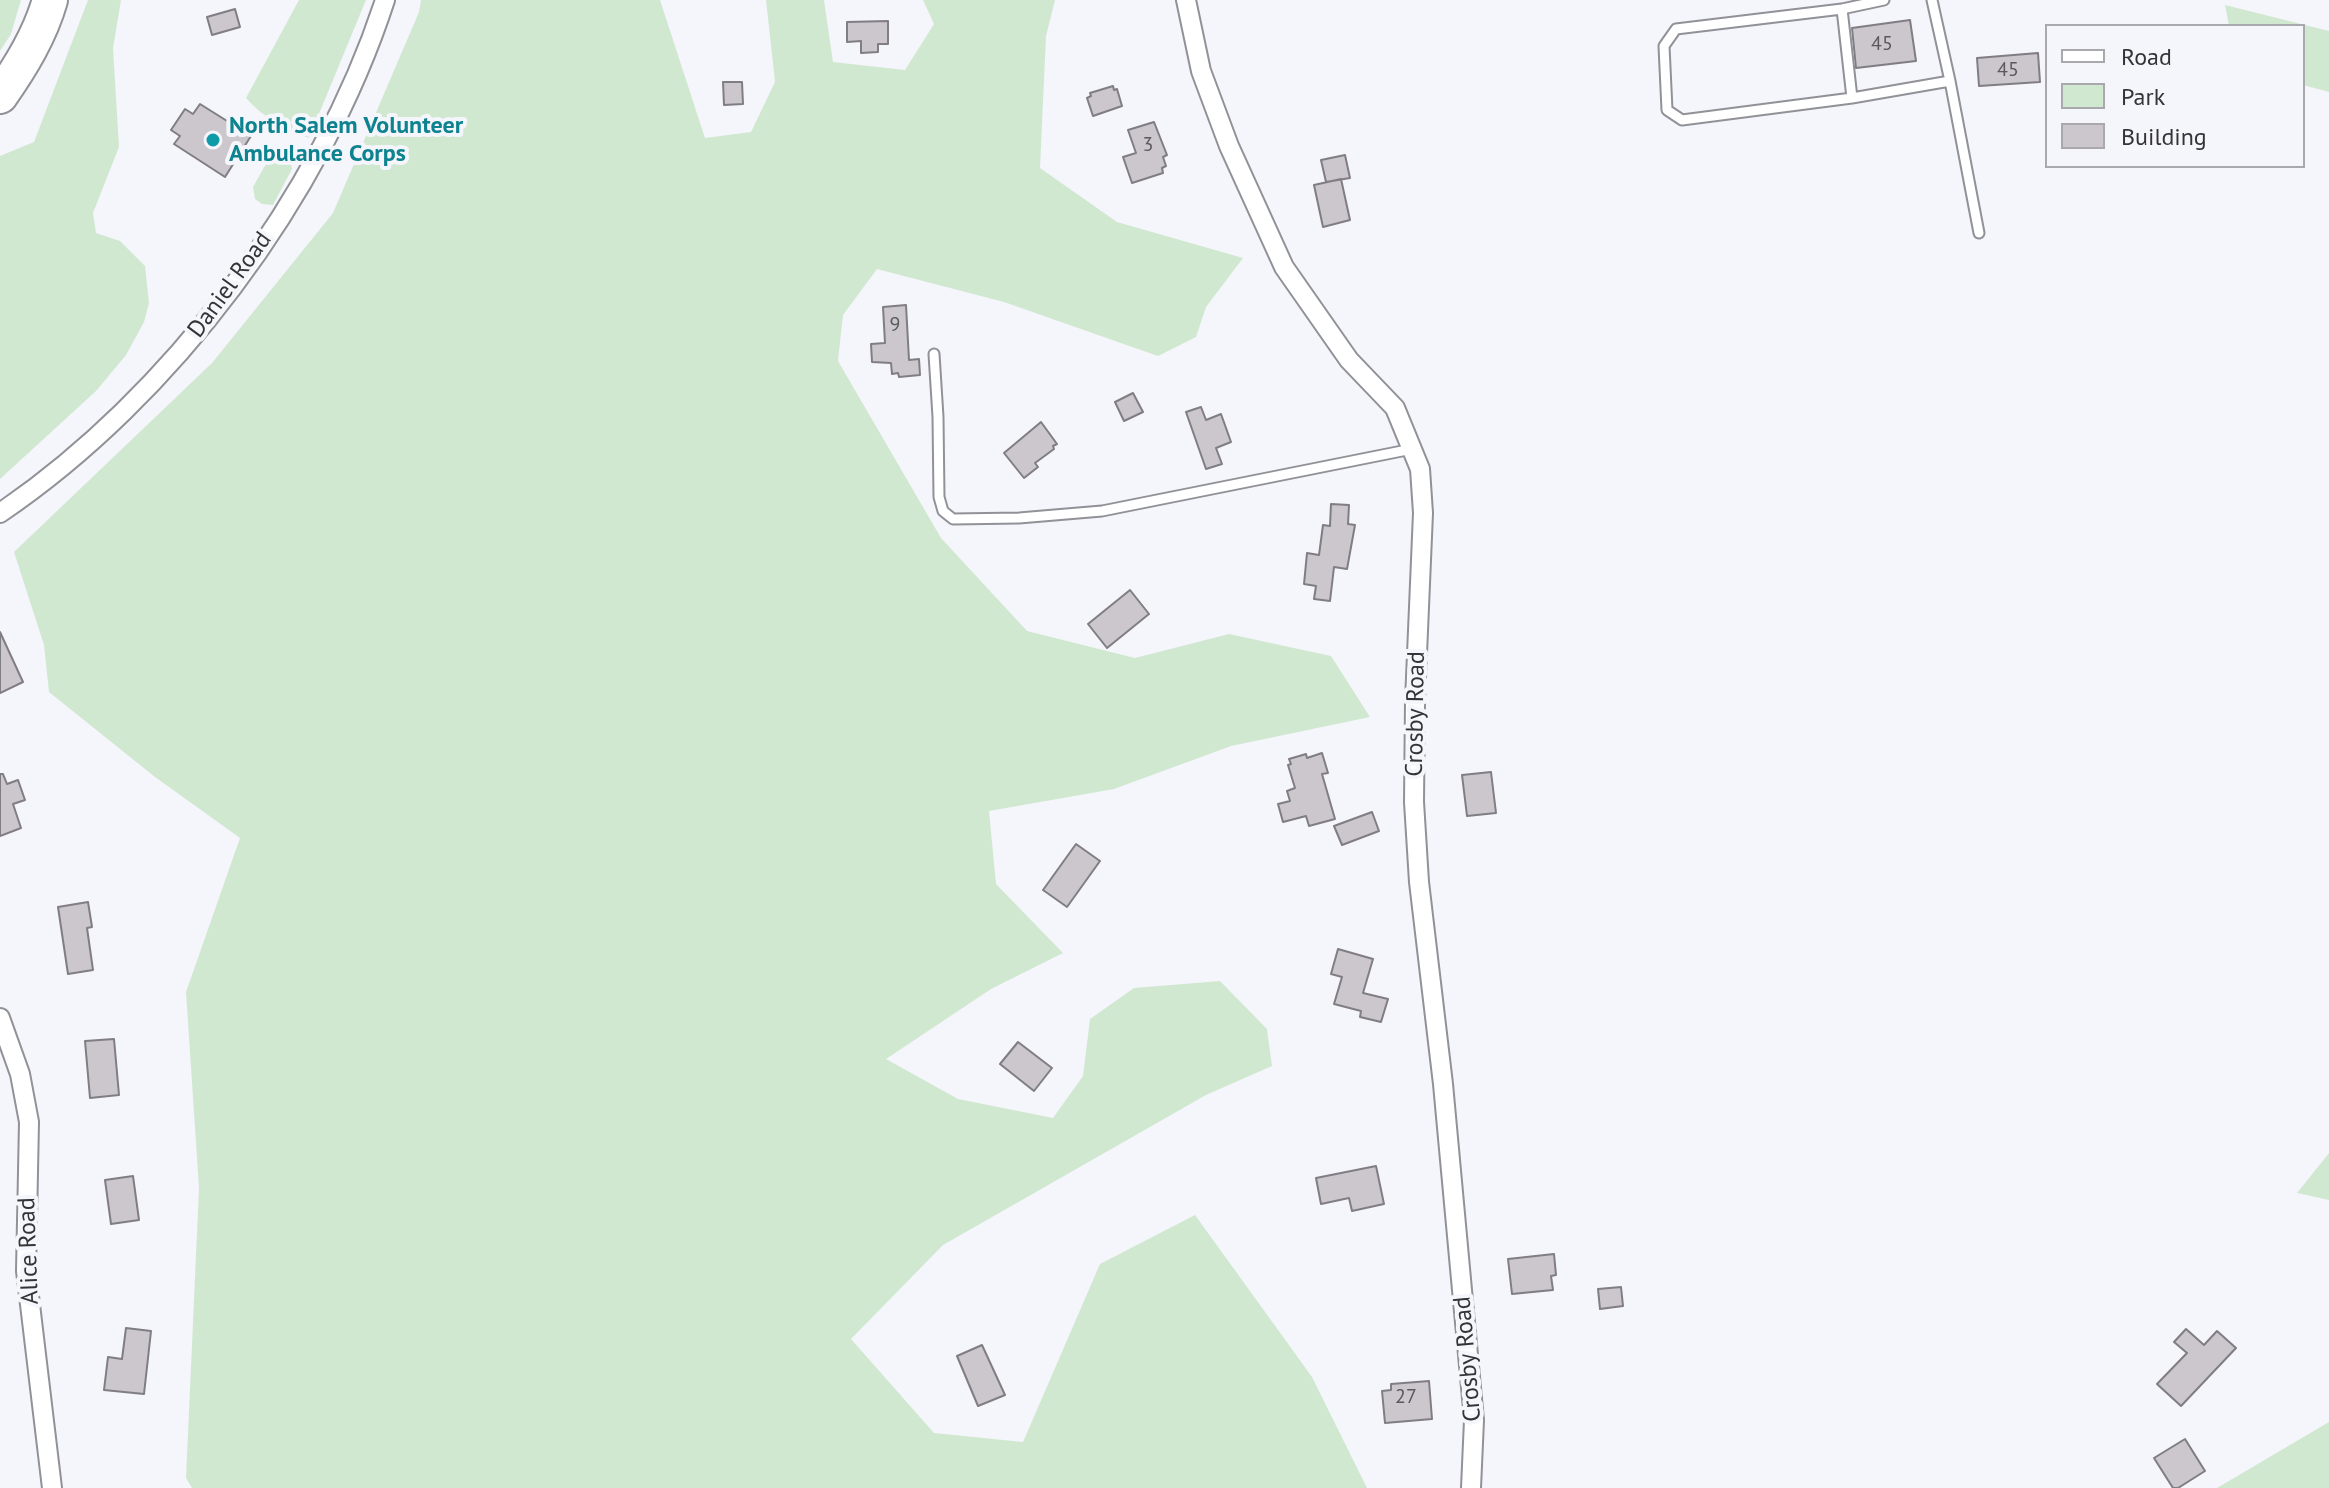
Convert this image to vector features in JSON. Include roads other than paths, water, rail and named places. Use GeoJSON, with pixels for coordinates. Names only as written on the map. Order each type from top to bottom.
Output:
{"type":"FeatureCollection","features":[{"type":"Feature","properties":{"kind":"highway"},"geometry":{"type":"LineString","coordinates":[[0,96],[35,40],[50,0]]}},
{"type":"Feature","properties":{"kind":"street","name":"Daniel Road"},"geometry":{"type":"LineString","coordinates":[[0,513],[78,454],[126,409],[180,353],[227,293],[314,162],[350,91],[385,0]]}},
{"type":"Feature","properties":{"kind":"street","name":"Crosby Road"},"geometry":{"type":"LineString","coordinates":[[1186,0],[1201,71],[1229,146],[1284,267],[1349,360],[1395,408],[1420,469],[1423,513],[1414,802],[1419,882],[1443,1084],[1474,1420],[1471,1488]]}},
{"type":"Feature","properties":{"kind":"street","name":"Alice Road"},"geometry":{"type":"LineString","coordinates":[[0,1018],[20,1074],[29,1122],[26,1271],[52,1488]]}},
{"type":"Feature","properties":{"kind":"lane"},"geometry":{"type":"LineString","coordinates":[[1884,0],[1842,9],[1676,29],[1664,46],[1667,110],[1682,120],[1852,98],[1950,81]]}},
{"type":"Feature","properties":{"kind":"lane"},"geometry":{"type":"LineString","coordinates":[[1932,0],[1979,233]]}},
{"type":"Feature","properties":{"kind":"lane"},"geometry":{"type":"LineString","coordinates":[[1842,9],[1852,98]]}},
{"type":"Feature","properties":{"kind":"lane"},"geometry":{"type":"LineString","coordinates":[[934,354],[939,497],[943,511],[953,519],[1019,518],[1102,511],[1412,449]]}},
{"type":"Feature","properties":{"kind":"place","name":"North Salem Volunteer Ambulance Corps"},"geometry":{"type":"Point","coordinates":[213,140]}}]}
